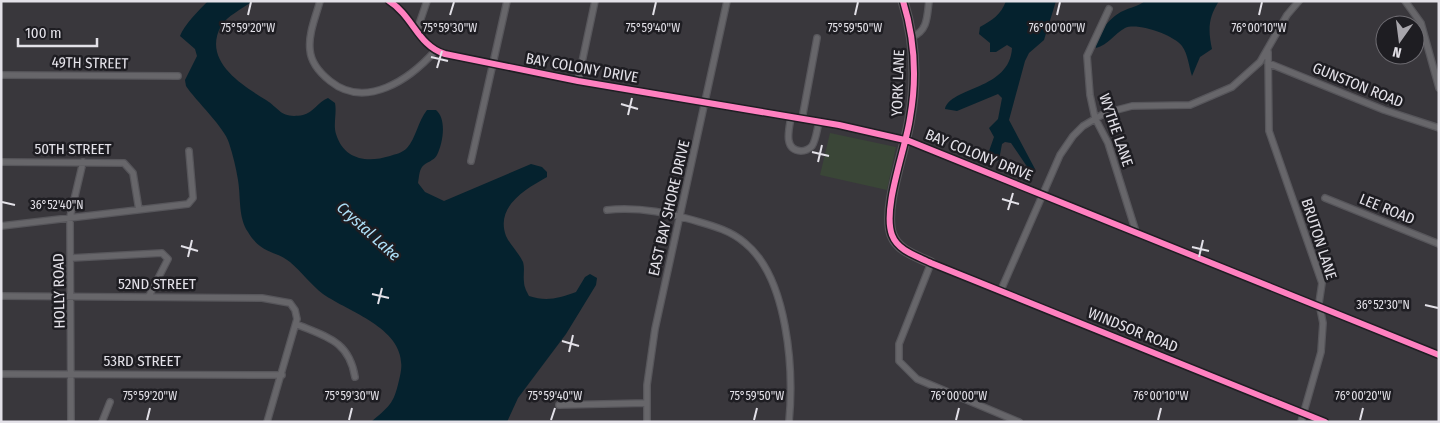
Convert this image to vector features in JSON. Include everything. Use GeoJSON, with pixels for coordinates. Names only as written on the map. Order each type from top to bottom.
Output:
{"type":"FeatureCollection","features":[{"type":"Feature","properties":{"kind":"street"},"geometry":{"type":"LineString","coordinates":[[320,1],[310,43],[312,58],[325,77],[346,90],[372,93],[385,88],[420,66],[435,51],[424,42],[406,16],[389,1]]}},
{"type":"Feature","properties":{"kind":"street"},"geometry":{"type":"LineString","coordinates":[[417,30],[428,1]]}},
{"type":"Feature","properties":{"kind":"street"},"geometry":{"type":"LineString","coordinates":[[471,160],[507,1]]}},
{"type":"Feature","properties":{"kind":"street"},"geometry":{"type":"LineString","coordinates":[[578,81],[595,1]]}},
{"type":"Feature","properties":{"kind":"street","name":"EAST BAY SHORE DRIVE"},"geometry":{"type":"LineString","coordinates":[[647,422],[649,362],[655,329],[727,1]]}},
{"type":"Feature","properties":{"kind":"street","name":"YORK LANE"},"geometry":{"type":"LineString","coordinates":[[904,1],[912,37],[913,97],[906,139],[893,195],[890,228],[894,239],[903,249],[931,263]]}},
{"type":"Feature","properties":{"kind":"street"},"geometry":{"type":"LineString","coordinates":[[912,37],[919,34],[924,28],[929,1]]}},
{"type":"Feature","properties":{"kind":"street"},"geometry":{"type":"LineString","coordinates":[[1001,290],[1066,146],[1083,126],[1105,112],[1132,106],[1180,106],[1204,100],[1232,87],[1253,70],[1268,52],[1287,15],[1299,1]]}},
{"type":"Feature","properties":{"kind":"street"},"geometry":{"type":"LineString","coordinates":[[1404,1],[1421,23],[1439,88]]}},
{"type":"Feature","properties":{"kind":"street","name":"WYTHE LANE"},"geometry":{"type":"LineString","coordinates":[[1109,9],[1088,56],[1090,95],[1096,118],[1108,143],[1136,232]]}},
{"type":"Feature","properties":{"kind":"street"},"geometry":{"type":"LineString","coordinates":[[802,119],[817,38]]}},
{"type":"Feature","properties":{"kind":"street","name":"BAY COLONY DRIVE"},"geometry":{"type":"LineString","coordinates":[[435,51],[578,81],[791,117],[906,139],[1439,355]]}},
{"type":"Feature","properties":{"kind":"street","name":"BRUTON LANE"},"geometry":{"type":"LineString","coordinates":[[1268,52],[1269,131],[1322,284],[1320,307],[1323,322],[1321,352],[1301,422]]}},
{"type":"Feature","properties":{"kind":"street","name":"GUNSTON ROAD"},"geometry":{"type":"LineString","coordinates":[[1268,63],[1384,110],[1439,128]]}},
{"type":"Feature","properties":{"kind":"street","name":"49TH STREET"},"geometry":{"type":"LineString","coordinates":[[1,76],[178,76]]}},
{"type":"Feature","properties":{"kind":"street"},"geometry":{"type":"LineString","coordinates":[[791,117],[788,141],[792,147],[800,151],[811,147],[819,122]]}},
{"type":"Feature","properties":{"kind":"street"},"geometry":{"type":"LineString","coordinates":[[1,226],[191,203],[193,198],[189,151]]}},
{"type":"Feature","properties":{"kind":"street","name":"50TH STREET"},"geometry":{"type":"LineString","coordinates":[[1,162],[119,162],[128,165],[134,176],[139,210]]}},
{"type":"Feature","properties":{"kind":"street","name":"HOLLY ROAD"},"geometry":{"type":"LineString","coordinates":[[71,422],[70,217],[83,162]]}},
{"type":"Feature","properties":{"kind":"street","name":"LEE ROAD"},"geometry":{"type":"LineString","coordinates":[[1325,198],[1439,244]]}},
{"type":"Feature","properties":{"kind":"street"},"geometry":{"type":"LineString","coordinates":[[607,210],[636,208],[680,216],[716,227],[736,236],[755,252],[769,274],[785,334],[790,379],[789,422]]}},
{"type":"Feature","properties":{"kind":"street"},"geometry":{"type":"LineString","coordinates":[[71,258],[162,253],[168,259],[149,296]]}},
{"type":"Feature","properties":{"kind":"street"},"geometry":{"type":"LineString","coordinates":[[931,263],[898,344],[897,354],[900,363],[910,374],[957,397],[1019,422]]}},
{"type":"Feature","properties":{"kind":"street","name":"WINDSOR ROAD"},"geometry":{"type":"LineString","coordinates":[[931,263],[1325,422]]}},
{"type":"Feature","properties":{"kind":"street","name":"52ND STREET"},"geometry":{"type":"LineString","coordinates":[[1,296],[149,296],[275,299],[287,302],[293,307],[297,314],[296,324]]}},
{"type":"Feature","properties":{"kind":"street"},"geometry":{"type":"LineString","coordinates":[[267,422],[296,324],[345,349],[352,360],[356,377]]}},
{"type":"Feature","properties":{"kind":"street","name":"53RD STREET"},"geometry":{"type":"LineString","coordinates":[[1,374],[282,375]]}},
{"type":"Feature","properties":{"kind":"street"},"geometry":{"type":"LineString","coordinates":[[102,422],[110,402]]}},
{"type":"Feature","properties":{"kind":"street"},"geometry":{"type":"LineString","coordinates":[[559,405],[647,403]]}},
{"type":"Feature","properties":{"kind":"green space"},"geometry":{"type":"Polygon","coordinates":[[[830,133],[896,147],[887,190],[820,175],[830,133]]]}},
{"type":"Feature","properties":{"kind":"water","name":"Crystal Lake"},"geometry":{"type":"Polygon","coordinates":[[[208,1],[251,2],[224,22],[216,39],[217,50],[227,70],[246,87],[290,116],[307,114],[328,98],[335,103],[335,127],[340,143],[357,157],[373,159],[401,152],[410,144],[427,110],[436,110],[442,119],[443,131],[436,157],[420,170],[418,183],[425,192],[444,201],[531,164],[542,167],[547,172],[547,177],[530,187],[514,200],[505,216],[506,236],[523,262],[524,284],[529,296],[547,299],[576,292],[585,277],[590,274],[597,278],[596,285],[566,334],[518,398],[507,422],[371,422],[388,407],[394,398],[400,376],[401,360],[397,347],[377,325],[323,294],[290,262],[263,248],[248,232],[240,207],[239,187],[229,143],[216,122],[186,86],[185,80],[197,56],[195,49],[180,36],[188,22],[208,1]]]}},
{"type":"Feature","properties":{"kind":"water"},"geometry":{"type":"Polygon","coordinates":[[[1006,1],[1056,1],[1044,40],[1029,53],[1025,61],[1009,120],[1035,169],[1034,172],[1030,171],[1011,143],[1005,142],[1002,144],[999,160],[995,161],[988,154],[994,137],[989,128],[998,119],[1002,98],[998,94],[957,111],[945,109],[949,102],[957,96],[991,80],[1009,62],[1012,48],[1007,45],[996,52],[990,52],[990,43],[979,34],[980,27],[999,14],[1006,1]]]}},
{"type":"Feature","properties":{"kind":"water"},"geometry":{"type":"Polygon","coordinates":[[[1145,1],[1219,1],[1210,24],[1212,49],[1200,57],[1192,76],[1182,46],[1164,34],[1146,28],[1125,28],[1096,48],[1094,44],[1102,30],[1118,13],[1145,1]]]}},
{"type":"Feature","properties":{"kind":"cycle path"},"geometry":{"type":"LineString","coordinates":[[389,1],[404,14],[428,44],[445,54],[578,81],[839,125],[909,141],[1439,355]]}},
{"type":"Feature","properties":{"kind":"cycle path"},"geometry":{"type":"LineString","coordinates":[[903,1],[910,30],[914,60],[914,89],[908,131],[892,194],[890,210],[892,235],[903,249],[931,263],[1325,422]]}}]}
